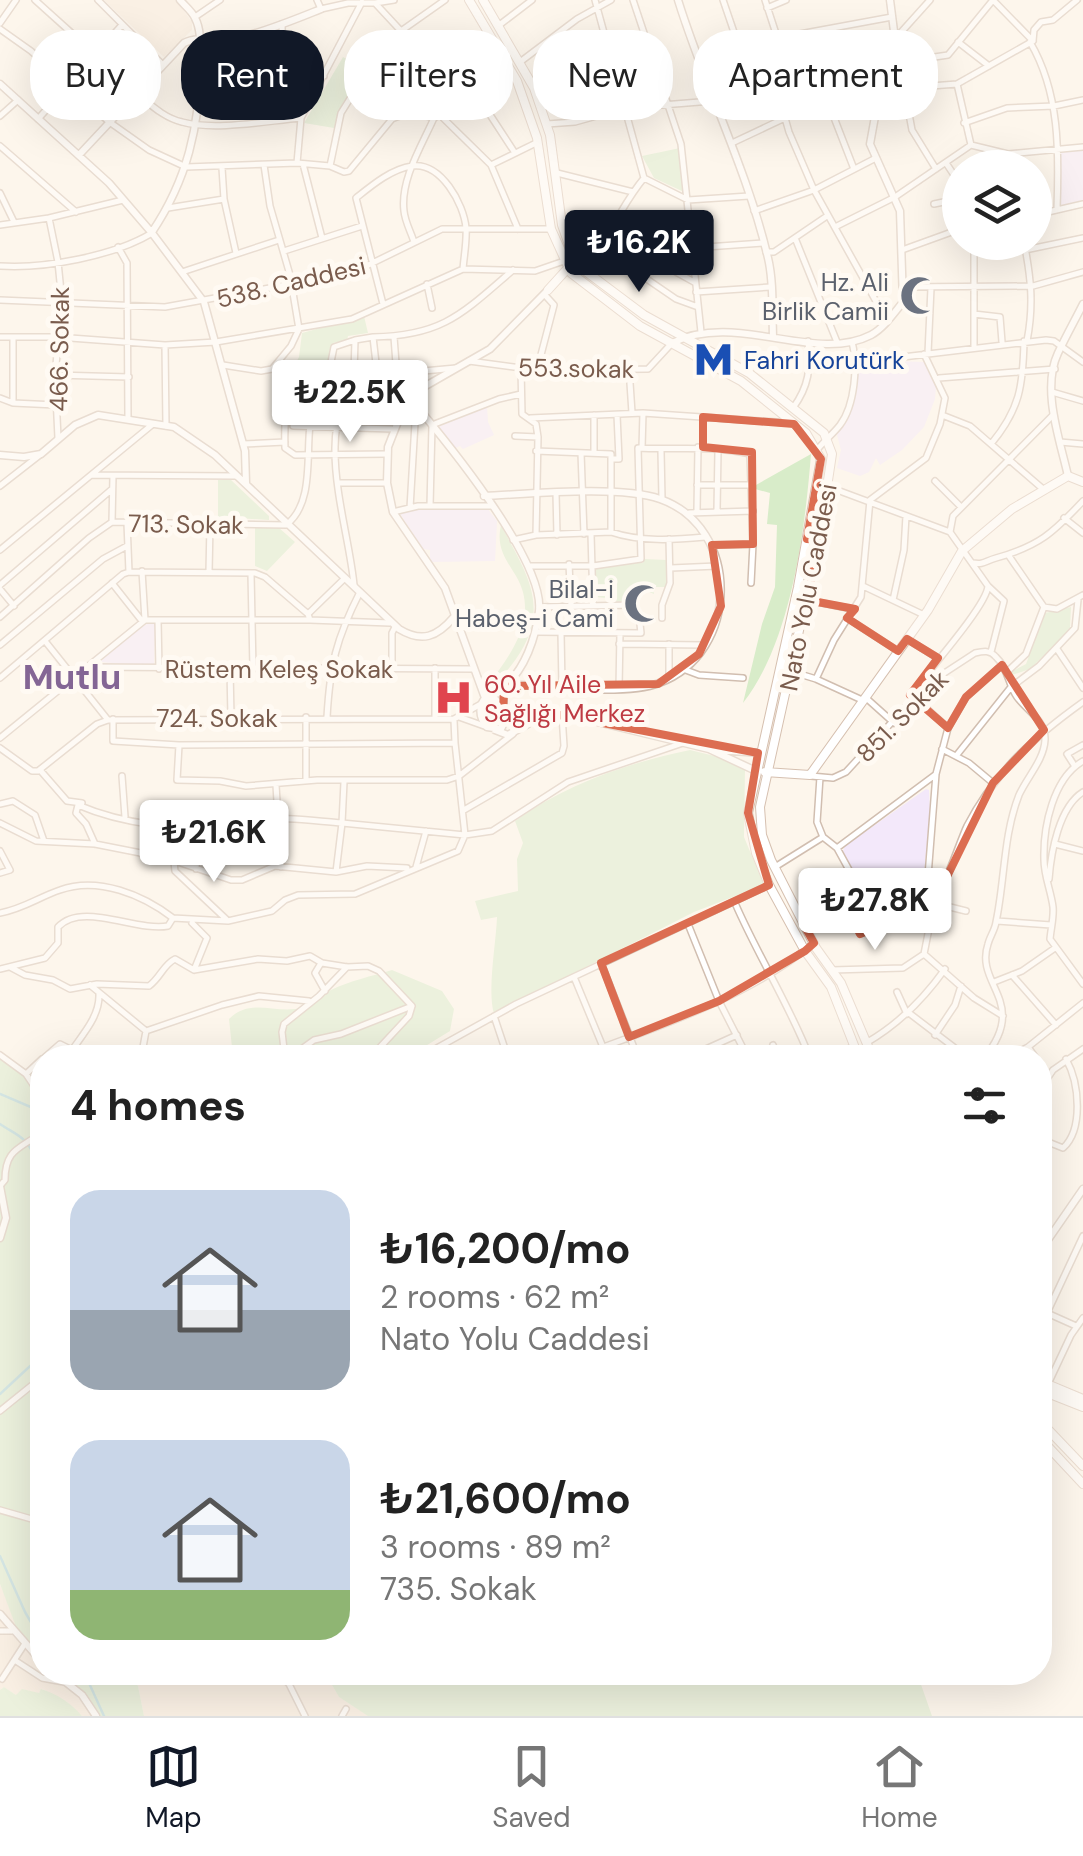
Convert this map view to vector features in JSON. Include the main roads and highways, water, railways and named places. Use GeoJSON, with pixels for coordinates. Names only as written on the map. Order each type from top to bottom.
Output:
{"type":"FeatureCollection","features":[{"type":"Feature","properties":{"kind":"main road"},"geometry":{"type":"LineString","coordinates":[[470,0],[517,81],[538,142],[551,229],[570,267],[640,326],[742,381],[794,424],[818,450],[820,474],[748,813],[756,853],[770,886],[805,951],[830,987],[854,1045]]}},
{"type":"Feature","properties":{"kind":"main road"},"geometry":{"type":"LineString","coordinates":[[483,0],[534,88],[546,124],[558,174],[570,267]]}},
{"type":"Feature","properties":{"kind":"main road"},"geometry":{"type":"LineString","coordinates":[[546,292],[570,267]]}},
{"type":"Feature","properties":{"kind":"main road","name":"Nato Yolu Caddesi"},"geometry":{"type":"LineString","coordinates":[[570,267],[644,316],[749,373],[824,433],[832,454],[825,510],[760,807],[762,835],[775,867],[814,944],[841,983],[867,1045]]}},
{"type":"Feature","properties":{"kind":"main road"},"geometry":{"type":"LineString","coordinates":[[756,771],[810,776],[924,615],[962,551],[1043,489],[1068,476],[1083,482]]}},
{"type":"Feature","properties":{"kind":"main road"},"geometry":{"type":"LineString","coordinates":[[761,753],[773,756],[791,773]]}},
{"type":"Feature","properties":{"kind":"main road"},"geometry":{"type":"LineString","coordinates":[[1052,1388],[1083,1398]]}},
{"type":"Feature","properties":{"kind":"main road"},"geometry":{"type":"LineString","coordinates":[[1052,1390],[1083,1407]]}},
{"type":"Feature","properties":{"kind":"main road"},"geometry":{"type":"LineString","coordinates":[[1052,1432],[1081,1460]]}},
{"type":"Feature","properties":{"kind":"main road"},"geometry":{"type":"LineString","coordinates":[[1052,1451],[1083,1484]]}},
{"type":"Feature","properties":{"kind":"waterway"},"geometry":{"type":"LineString","coordinates":[[0,1094],[30,1107]]}},
{"type":"Feature","properties":{"kind":"waterway"},"geometry":{"type":"LineString","coordinates":[[0,1124],[23,1139],[30,1149]]}},
{"type":"Feature","properties":{"kind":"waterway"},"geometry":{"type":"LineString","coordinates":[[0,1394],[30,1366]]}},
{"type":"Feature","properties":{"kind":"waterway"},"geometry":{"type":"LineString","coordinates":[[0,1556],[30,1621]]}},
{"type":"Feature","properties":{"kind":"waterway"},"geometry":{"type":"LineString","coordinates":[[90,1685],[104,1716]]}},
{"type":"Feature","properties":{"kind":"place","name":"Hz. Ali Birlik Camii"},"geometry":{"type":"Point","coordinates":[919,296]}},
{"type":"Feature","properties":{"kind":"place","name":"Fahri Korutürk"},"geometry":{"type":"Point","coordinates":[714,360]}},
{"type":"Feature","properties":{"kind":"place","name":"Bilal-i Habeş-i Cami"},"geometry":{"type":"Point","coordinates":[644,603]}},
{"type":"Feature","properties":{"kind":"place","name":"60. Yıl Aile Sağlığı Merkez"},"geometry":{"type":"Point","coordinates":[454,698]}},
{"type":"Feature","properties":{"kind":"district","name":"Mutlu"},"geometry":{"type":"Point","coordinates":[72,677]}}]}
